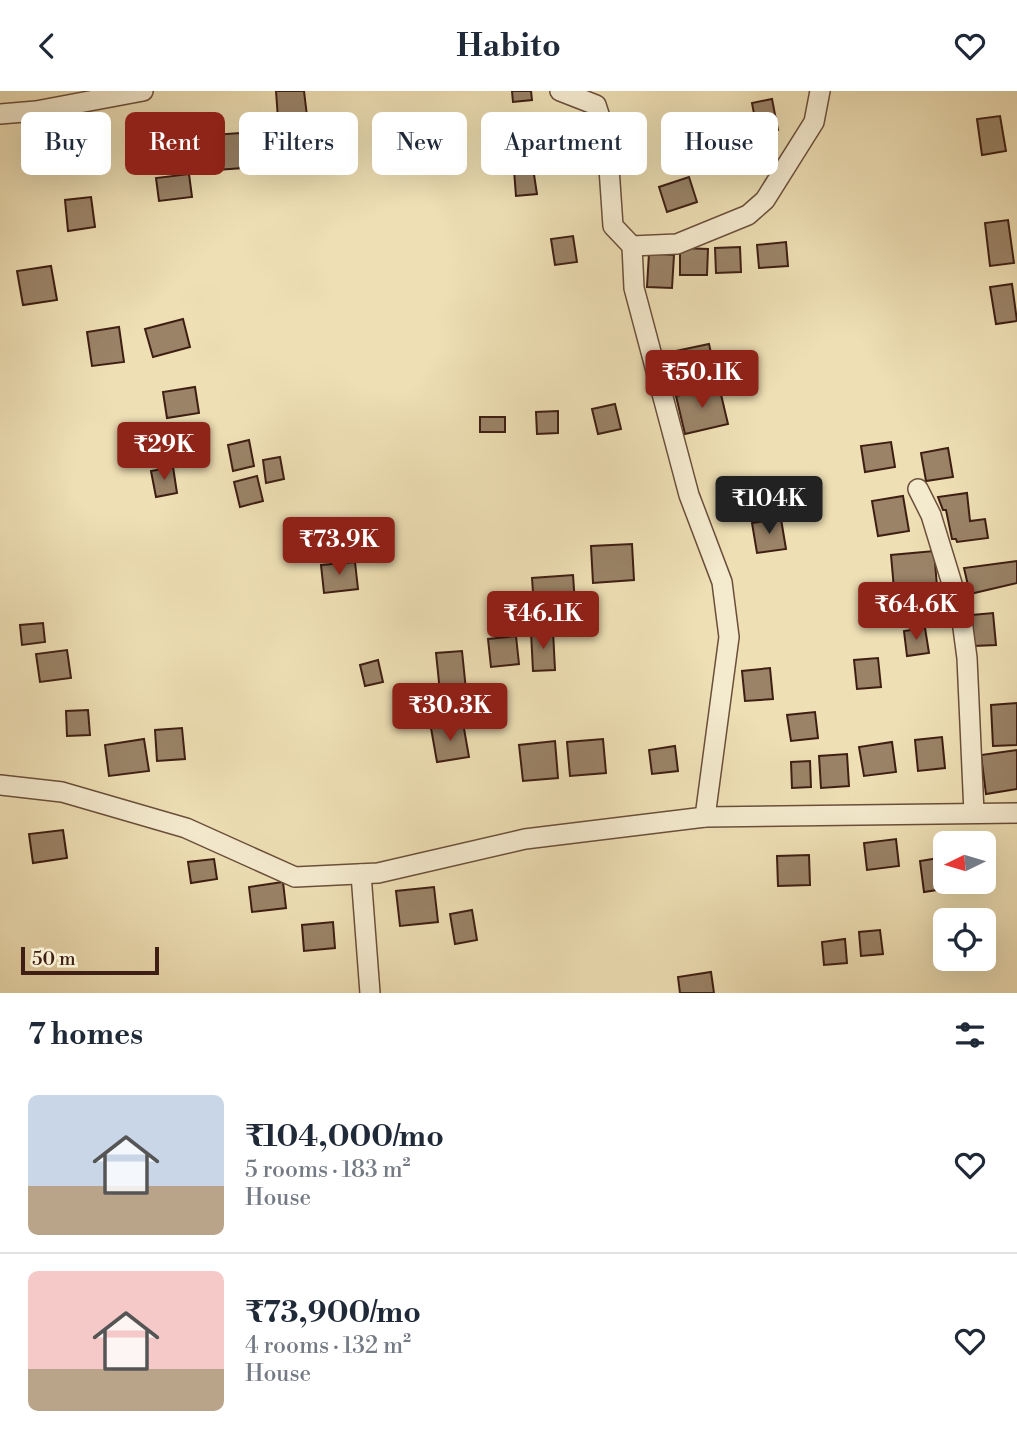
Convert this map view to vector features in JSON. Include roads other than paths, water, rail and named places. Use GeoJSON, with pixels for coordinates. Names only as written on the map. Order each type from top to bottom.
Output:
{"type":"FeatureCollection","features":[{"type":"Feature","properties":{"kind":"street"},"geometry":{"type":"LineString","coordinates":[[0,114],[36,111],[143,91]]}},
{"type":"Feature","properties":{"kind":"street"},"geometry":{"type":"LineString","coordinates":[[560,91],[596,105],[607,139],[613,226],[632,246],[634,288],[685,482],[722,582],[729,637],[705,817]]}},
{"type":"Feature","properties":{"kind":"street"},"geometry":{"type":"LineString","coordinates":[[632,246],[677,244],[748,215],[765,200],[814,122],[820,91]]}},
{"type":"Feature","properties":{"kind":"street"},"geometry":{"type":"LineString","coordinates":[[918,489],[931,515],[961,613],[967,658],[974,813]]}},
{"type":"Feature","properties":{"kind":"street"},"geometry":{"type":"LineString","coordinates":[[0,785],[62,792],[186,828],[295,877],[378,873],[525,839],[705,817],[1017,813]]}},
{"type":"Feature","properties":{"kind":"street"},"geometry":{"type":"LineString","coordinates":[[361,874],[370,993]]}}]}
